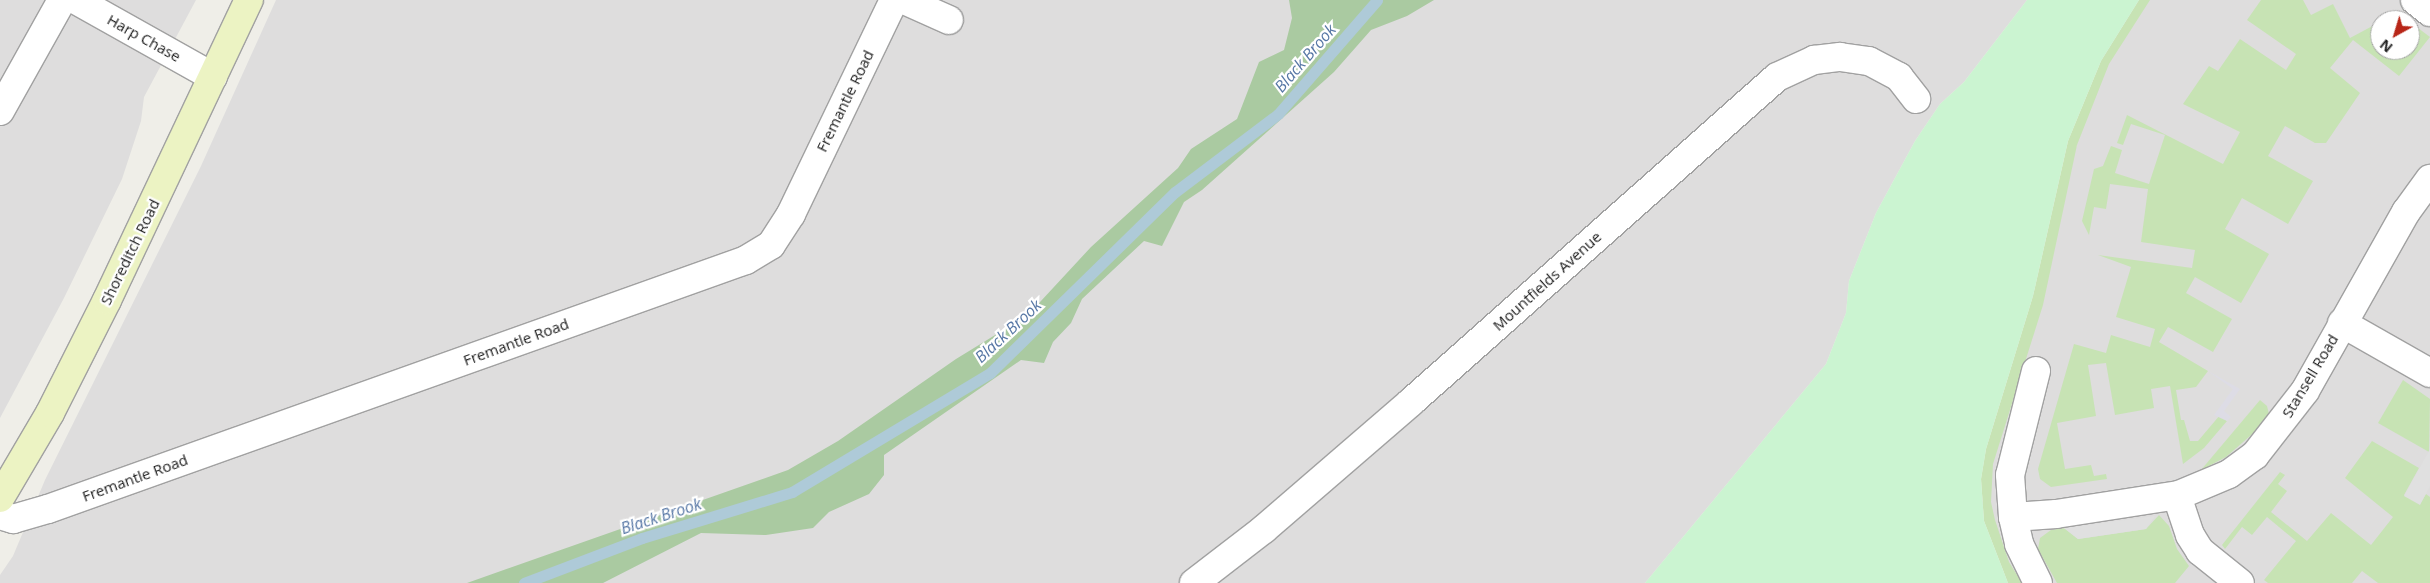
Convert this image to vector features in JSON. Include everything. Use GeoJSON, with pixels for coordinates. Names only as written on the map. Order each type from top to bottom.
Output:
{"type":"FeatureCollection","features":[{"type":"Feature","properties":{"kind":"main road","name":"Shoreditch Road"},"geometry":{"type":"LineString","coordinates":[[0,498],[50,412],[249,0]]}},
{"type":"Feature","properties":{"kind":"street"},"geometry":{"type":"LineString","coordinates":[[0,111],[62,0]]}},
{"type":"Feature","properties":{"kind":"street","name":"Harp Chase"},"geometry":{"type":"LineString","coordinates":[[76,0],[213,77]]}},
{"type":"Feature","properties":{"kind":"street","name":"Fremantle Road"},"geometry":{"type":"LineString","coordinates":[[0,515],[13,519],[48,509],[746,260],[771,245],[790,214],[894,0]]}},
{"type":"Feature","properties":{"kind":"street"},"geometry":{"type":"LineString","coordinates":[[904,0],[949,20]]}},
{"type":"Feature","properties":{"kind":"street"},"geometry":{"type":"LineString","coordinates":[[2415,0],[2430,12]]}},
{"type":"Feature","properties":{"kind":"street","name":"Mountfields Avenue"},"geometry":{"type":"LineString","coordinates":[[1194,583],[1264,528],[1411,402],[1777,78],[1814,60],[1840,57],[1869,61],[1900,77],[1916,99]]}},
{"type":"Feature","properties":{"kind":"street","name":"Stansell Road"},"geometry":{"type":"LineString","coordinates":[[2012,517],[2056,514],[2176,496],[2229,474],[2255,455],[2294,408],[2406,212],[2430,179]]}},
{"type":"Feature","properties":{"kind":"street"},"geometry":{"type":"LineString","coordinates":[[2342,323],[2430,373]]}},
{"type":"Feature","properties":{"kind":"street"},"geometry":{"type":"LineString","coordinates":[[2036,371],[2010,475],[2012,517],[2020,544],[2038,583]]}},
{"type":"Feature","properties":{"kind":"street"},"geometry":{"type":"LineString","coordinates":[[2176,496],[2190,535],[2200,551],[2240,583]]}},
{"type":"Feature","properties":{"kind":"shaded area"},"geometry":{"type":"Polygon","coordinates":[[[0,0],[196,0],[144,97],[141,121],[122,179],[64,298],[0,418],[0,0]]]}},
{"type":"Feature","properties":{"kind":"shaded area"},"geometry":{"type":"Polygon","coordinates":[[[276,0],[2027,0],[1964,82],[1940,104],[1915,141],[1876,213],[1849,281],[1846,313],[1826,364],[1645,583],[0,583],[0,575],[13,556],[45,480],[201,166],[276,0]]]}},
{"type":"Feature","properties":{"kind":"shaded area"},"geometry":{"type":"Polygon","coordinates":[[[2139,0],[2430,0],[2430,583],[2008,583],[1982,504],[2033,296],[2101,61],[2139,0]]]}},
{"type":"Feature","properties":{"kind":"shaded area"},"geometry":{"type":"Polygon","coordinates":[[[2208,371],[2240,389],[2224,411],[2231,417],[2227,421],[2214,415],[2233,389],[2208,371]]]}},
{"type":"Feature","properties":{"kind":"shaded area"},"geometry":{"type":"Polygon","coordinates":[[[2430,449],[2430,486],[2420,505],[2404,496],[2430,449]]]}},
{"type":"Feature","properties":{"kind":"shaded area"},"geometry":{"type":"Polygon","coordinates":[[[2155,516],[2146,529],[2078,539],[2064,528],[2155,516]]]}},
{"type":"Feature","properties":{"kind":"green space"},"geometry":{"type":"Polygon","coordinates":[[[1289,0],[1434,0],[1407,16],[1371,30],[1334,72],[1202,190],[1184,202],[1162,246],[1144,241],[1082,299],[1071,323],[1053,342],[1044,363],[1021,360],[884,455],[884,475],[869,494],[829,512],[813,528],[766,535],[701,533],[603,583],[467,583],[788,470],[838,441],[956,359],[1028,315],[1091,247],[1178,168],[1191,149],[1237,119],[1259,62],[1284,50],[1292,18],[1289,0]]]}},
{"type":"Feature","properties":{"kind":"green space"},"geometry":{"type":"Polygon","coordinates":[[[2027,0],[2139,0],[2101,61],[2068,141],[2033,296],[1986,449],[1981,479],[1984,521],[2008,583],[1645,583],[1826,364],[1846,313],[1849,281],[1876,213],[1915,141],[1940,104],[1964,82],[2027,0]]]}},
{"type":"Feature","properties":{"kind":"green space"},"geometry":{"type":"Polygon","coordinates":[[[2139,0],[2150,0],[2109,64],[2077,145],[2043,305],[1993,464],[1991,502],[1995,520],[2009,562],[2022,583],[2008,583],[1984,521],[1981,479],[1986,449],[2033,296],[2068,141],[2101,61],[2139,0]]]}},
{"type":"Feature","properties":{"kind":"green space"},"geometry":{"type":"Polygon","coordinates":[[[2261,0],[2303,0],[2311,15],[2333,4],[2350,38],[2370,27],[2370,53],[2353,40],[2330,68],[2360,93],[2326,143],[2315,143],[2285,126],[2268,156],[2313,181],[2288,224],[2242,198],[2225,229],[2269,254],[2241,303],[2195,277],[2186,293],[2232,319],[2213,352],[2168,327],[2159,342],[2208,371],[2196,387],[2176,390],[2181,420],[2184,420],[2190,441],[2198,441],[2220,415],[2227,421],[2204,448],[2183,464],[2170,386],[2151,389],[2154,408],[2115,415],[2106,363],[2088,365],[2096,416],[2057,423],[2065,469],[2091,465],[2094,476],[2106,474],[2107,479],[2051,487],[2040,479],[2038,469],[2074,344],[2106,353],[2111,335],[2150,347],[2155,329],[2116,317],[2131,267],[2098,255],[2192,268],[2195,250],[2141,242],[2148,189],[2110,184],[2106,209],[2094,207],[2089,235],[2082,221],[2094,169],[2103,166],[2111,146],[2122,150],[2115,173],[2149,184],[2165,135],[2131,124],[2123,145],[2117,143],[2127,115],[2223,164],[2240,132],[2183,104],[2209,66],[2218,71],[2240,39],[2286,70],[2296,54],[2247,20],[2261,0]]]}},
{"type":"Feature","properties":{"kind":"green space"},"geometry":{"type":"Polygon","coordinates":[[[2420,30],[2430,37],[2420,50],[2420,30]]]}},
{"type":"Feature","properties":{"kind":"green space"},"geometry":{"type":"Polygon","coordinates":[[[2379,60],[2412,60],[2399,76],[2379,60]]]}},
{"type":"Feature","properties":{"kind":"green space"},"geometry":{"type":"Polygon","coordinates":[[[2403,380],[2430,399],[2429,452],[2378,423],[2403,380]]]}},
{"type":"Feature","properties":{"kind":"green space"},"geometry":{"type":"Polygon","coordinates":[[[2260,400],[2267,406],[2269,414],[2258,429],[2226,457],[2201,470],[2260,400]]]}},
{"type":"Feature","properties":{"kind":"green space"},"geometry":{"type":"Polygon","coordinates":[[[2372,441],[2419,468],[2404,495],[2420,504],[2426,494],[2430,497],[2430,583],[2378,583],[2362,571],[2352,583],[2268,583],[2264,580],[2296,541],[2267,517],[2252,535],[2242,527],[2225,549],[2222,545],[2280,472],[2285,475],[2278,484],[2287,491],[2271,512],[2307,541],[2331,513],[2371,545],[2393,517],[2345,478],[2372,441]]]}},
{"type":"Feature","properties":{"kind":"green space"},"geometry":{"type":"Polygon","coordinates":[[[2159,515],[2169,526],[2177,549],[2189,566],[2175,583],[2057,583],[2038,549],[2040,538],[2051,530],[2064,528],[2078,539],[2146,529],[2159,515]]]}},
{"type":"Feature","properties":{"kind":"waterway","name":"Black Brook"},"geometry":{"type":"LineString","coordinates":[[524,583],[642,538],[792,492],[990,373],[1175,192],[1278,114],[1377,0]]}}]}
